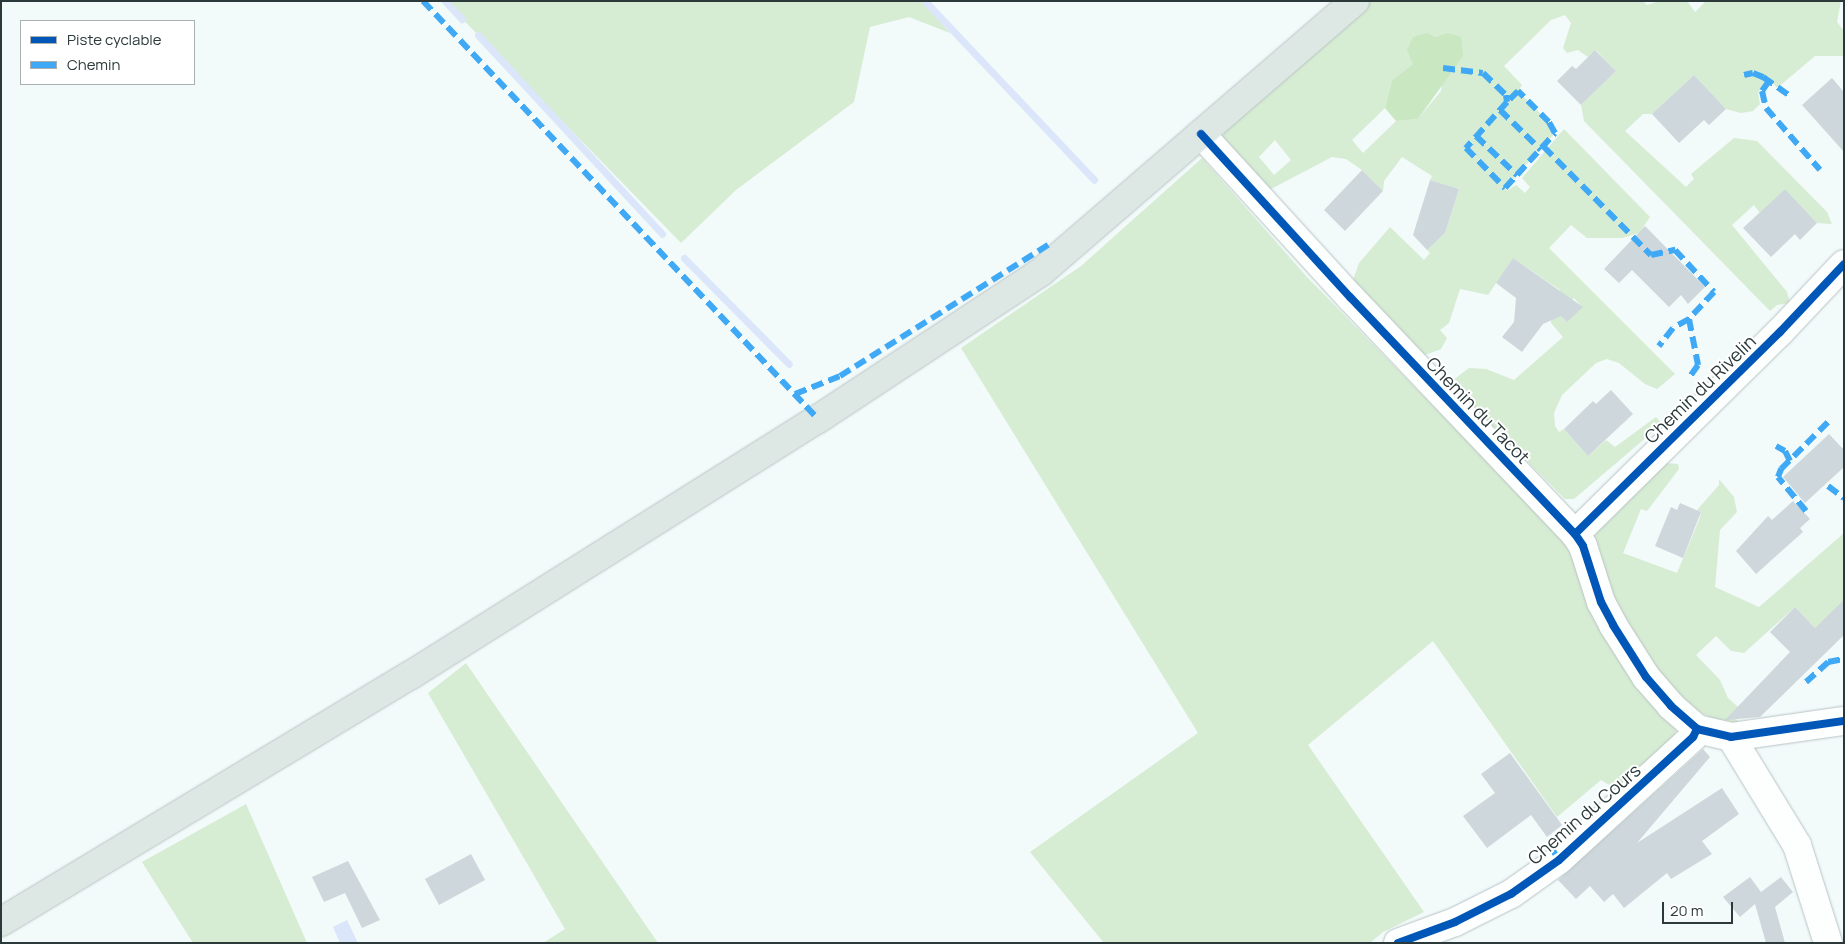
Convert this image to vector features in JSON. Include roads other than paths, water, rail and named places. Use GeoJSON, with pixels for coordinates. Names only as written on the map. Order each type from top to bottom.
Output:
{"type":"FeatureCollection","features":[{"type":"Feature","properties":{"kind":"main road"},"geometry":{"type":"LineString","coordinates":[[1,922],[403,680],[818,419],[1041,272],[1355,1]]}},
{"type":"Feature","properties":{"kind":"street","name":"Chemin du Tacot"},"geometry":{"type":"LineString","coordinates":[[1201,134],[1350,297],[1575,534],[1583,546],[1601,602],[1630,654],[1671,706],[1697,729]]}},
{"type":"Feature","properties":{"kind":"street","name":"Chemin du Rivelin"},"geometry":{"type":"LineString","coordinates":[[1575,534],[1780,332],[1844,264]]}},
{"type":"Feature","properties":{"kind":"street"},"geometry":{"type":"LineString","coordinates":[[1697,729],[1731,737],[1844,721]]}},
{"type":"Feature","properties":{"kind":"street","name":"Chemin du Cours"},"geometry":{"type":"LineString","coordinates":[[1398,943],[1434,937],[1455,922],[1511,894],[1559,860],[1693,737],[1697,729]]}},
{"type":"Feature","properties":{"kind":"street"},"geometry":{"type":"LineString","coordinates":[[1731,737],[1797,845],[1828,943]]}},
{"type":"Feature","properties":{"kind":"water"},"geometry":{"type":"Polygon","coordinates":[[[347,920],[358,943],[340,943],[333,927],[347,920]]]}},
{"type":"Feature","properties":{"kind":"waterway"},"geometry":{"type":"LineString","coordinates":[[445,1],[462,19]]}},
{"type":"Feature","properties":{"kind":"waterway"},"geometry":{"type":"LineString","coordinates":[[925,1],[1094,180]]}},
{"type":"Feature","properties":{"kind":"waterway"},"geometry":{"type":"LineString","coordinates":[[478,35],[662,234]]}},
{"type":"Feature","properties":{"kind":"waterway"},"geometry":{"type":"LineString","coordinates":[[684,258],[789,364]]}}]}
